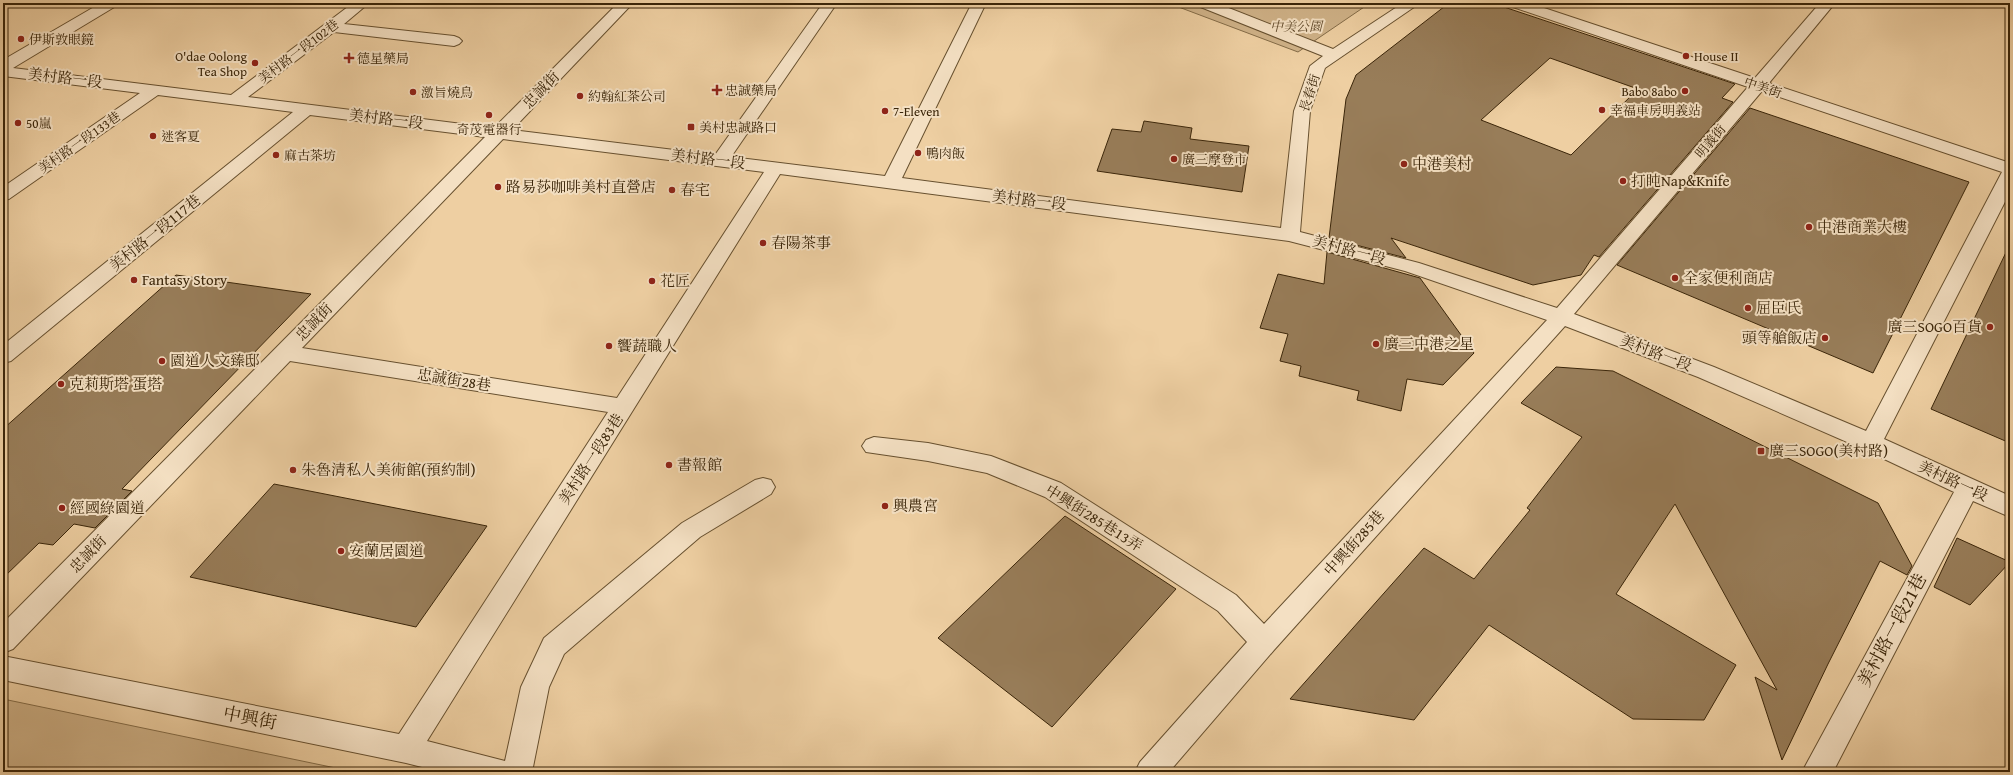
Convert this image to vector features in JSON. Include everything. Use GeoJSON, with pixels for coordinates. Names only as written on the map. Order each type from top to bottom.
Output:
{"type":"FeatureCollection","features":[{"type":"Feature","properties":{"kind":"street"},"geometry":{"type":"LineString","coordinates":[[6,72],[111,3]]}},
{"type":"Feature","properties":{"kind":"street","name":"美村路一段102巷"},"geometry":{"type":"LineString","coordinates":[[234,100],[362,3]]}},
{"type":"Feature","properties":{"kind":"street","name":"忠誠街"},"geometry":{"type":"LineString","coordinates":[[3,641],[626,3]]}},
{"type":"Feature","properties":{"kind":"street"},"geometry":{"type":"LineString","coordinates":[[720,161],[830,3]]}},
{"type":"Feature","properties":{"kind":"street"},"geometry":{"type":"LineString","coordinates":[[891,182],[979,3]]}},
{"type":"Feature","properties":{"kind":"street"},"geometry":{"type":"LineString","coordinates":[[1203,3],[1335,54]]}},
{"type":"Feature","properties":{"kind":"street","name":"長春街"},"geometry":{"type":"LineString","coordinates":[[1290,235],[1302,111],[1318,66],[1414,3]]}},
{"type":"Feature","properties":{"kind":"street","name":"中美街"},"geometry":{"type":"LineString","coordinates":[[1516,3],[2010,169]]}},
{"type":"Feature","properties":{"kind":"street","name":"明義街"},"geometry":{"type":"LineString","coordinates":[[1561,316],[1828,3]]}},
{"type":"Feature","properties":{"kind":"street"},"geometry":{"type":"LineString","coordinates":[[330,27],[454,40]]}},
{"type":"Feature","properties":{"kind":"street","name":"美村路一段"},"geometry":{"type":"LineString","coordinates":[[6,72],[891,182],[1290,235],[1412,267],[1561,316],[1706,372],[1871,443],[2010,507]]}},
{"type":"Feature","properties":{"kind":"street","name":"美村路一段133巷"},"geometry":{"type":"LineString","coordinates":[[3,194],[155,90]]}},
{"type":"Feature","properties":{"kind":"street","name":"美村路一段117巷"},"geometry":{"type":"LineString","coordinates":[[3,356],[306,109]]}},
{"type":"Feature","properties":{"kind":"street","name":"美村路一段83巷"},"geometry":{"type":"LineString","coordinates":[[406,749],[775,168]]}},
{"type":"Feature","properties":{"kind":"street"},"geometry":{"type":"LineString","coordinates":[[1871,443],[2010,174]]}},
{"type":"Feature","properties":{"kind":"street","name":"中興街285巷"},"geometry":{"type":"LineString","coordinates":[[1150,772],[1264,642],[1561,316]]}},
{"type":"Feature","properties":{"kind":"street","name":"忠誠街28巷"},"geometry":{"type":"LineString","coordinates":[[284,352],[624,407]]}},
{"type":"Feature","properties":{"kind":"street","name":"中興街285巷13弄"},"geometry":{"type":"LineString","coordinates":[[874,446],[928,452],[991,465],[1053,490],[1227,603],[1264,642]]}},
{"type":"Feature","properties":{"kind":"street"},"geometry":{"type":"LineString","coordinates":[[517,772],[535,687],[554,646],[691,530],[763,487]]}},
{"type":"Feature","properties":{"kind":"street","name":"美村路一段21巷"},"geometry":{"type":"LineString","coordinates":[[1817,772],[1968,488]]}},
{"type":"Feature","properties":{"kind":"street","name":"中興街"},"geometry":{"type":"LineString","coordinates":[[3,668],[406,749],[497,772]]}},
{"type":"Feature","properties":{"kind":"green space","name":"中美公園"},"geometry":{"type":"Polygon","coordinates":[[[1168,3],[1370,3],[1298,52],[1168,3]]]}},
{"type":"Feature","properties":{"kind":"green space"},"geometry":{"type":"Polygon","coordinates":[[[3,699],[355,772],[3,772],[3,699]]]}},
{"type":"Feature","properties":{"kind":"building"},"geometry":{"type":"Polygon","coordinates":[[[1449,3],[1492,3],[1735,84],[1722,98],[1733,102],[1599,257],[1594,255],[1581,275],[1533,285],[1391,238],[1406,258],[1329,238],[1346,99],[1356,75],[1449,3]],[[1550,58],[1481,120],[1571,155],[1638,89],[1550,58]]]}},
{"type":"Feature","properties":{"kind":"building","name":"中港商業大樓"},"geometry":{"type":"Polygon","coordinates":[[[1750,108],[1969,182],[1873,373],[1617,265],[1750,108]]]}},
{"type":"Feature","properties":{"kind":"building","name":"廣三摩登市"},"geometry":{"type":"Polygon","coordinates":[[[1144,121],[1192,128],[1190,139],[1249,146],[1242,192],[1097,171],[1112,129],[1141,132],[1144,121]]]}},
{"type":"Feature","properties":{"kind":"building","name":"廣三SOGO百貨"},"geometry":{"type":"Polygon","coordinates":[[[2010,244],[2010,443],[1931,409],[2010,244]]]}},
{"type":"Feature","properties":{"kind":"building","name":"廣三中港之星"},"geometry":{"type":"Polygon","coordinates":[[[1327,252],[1420,278],[1474,353],[1443,385],[1407,379],[1401,411],[1357,400],[1359,391],[1299,376],[1301,366],[1280,361],[1288,334],[1260,328],[1278,274],[1324,284],[1327,252]]]}},
{"type":"Feature","properties":{"kind":"building","name":"園道人文臻邸"},"geometry":{"type":"Polygon","coordinates":[[[176,275],[311,294],[122,489],[132,491],[95,528],[74,524],[53,545],[39,543],[3,578],[3,429],[176,275]]]}},
{"type":"Feature","properties":{"kind":"building"},"geometry":{"type":"Polygon","coordinates":[[[1556,367],[1613,371],[1878,503],[1912,566],[1907,575],[1880,561],[1782,760],[1755,677],[1777,690],[1675,504],[1616,594],[1736,665],[1704,720],[1633,719],[1489,625],[1414,720],[1290,699],[1424,548],[1474,579],[1530,510],[1527,508],[1582,437],[1521,403],[1556,367]]]}},
{"type":"Feature","properties":{"kind":"building","name":"安蘭居園道"},"geometry":{"type":"Polygon","coordinates":[[[274,484],[487,526],[416,627],[190,577],[274,484]]]}},
{"type":"Feature","properties":{"kind":"building"},"geometry":{"type":"Polygon","coordinates":[[[1065,516],[1176,589],[1052,727],[938,638],[1065,516]]]}},
{"type":"Feature","properties":{"kind":"building"},"geometry":{"type":"Polygon","coordinates":[[[1957,538],[2010,562],[1970,605],[1934,587],[1957,538]]]}},
{"type":"Feature","properties":{"kind":"place","name":"伊斯敦眼鏡"},"geometry":{"type":"Point","coordinates":[21,39]}},
{"type":"Feature","properties":{"kind":"place","name":"House II"},"geometry":{"type":"Point","coordinates":[1686,56]}},
{"type":"Feature","properties":{"kind":"place","name":"德星藥局"},"geometry":{"type":"Point","coordinates":[349,58]}},
{"type":"Feature","properties":{"kind":"place","name":"O'dae Oolong Tea Shop"},"geometry":{"type":"Point","coordinates":[255,63]}},
{"type":"Feature","properties":{"kind":"place","name":"忠誠藥局"},"geometry":{"type":"Point","coordinates":[717,90]}},
{"type":"Feature","properties":{"kind":"place","name":"Babo 8abo"},"geometry":{"type":"Point","coordinates":[1685,91]}},
{"type":"Feature","properties":{"kind":"place","name":"激旨燒鳥"},"geometry":{"type":"Point","coordinates":[413,92]}},
{"type":"Feature","properties":{"kind":"place","name":"約翰紅茶公司"},"geometry":{"type":"Point","coordinates":[580,96]}},
{"type":"Feature","properties":{"kind":"place","name":"幸福車房明義站"},"geometry":{"type":"Point","coordinates":[1602,110]}},
{"type":"Feature","properties":{"kind":"place","name":"7-Eleven"},"geometry":{"type":"Point","coordinates":[885,111]}},
{"type":"Feature","properties":{"kind":"place","name":"奇茂電器行"},"geometry":{"type":"Point","coordinates":[489,115]}},
{"type":"Feature","properties":{"kind":"place","name":"50嵐"},"geometry":{"type":"Point","coordinates":[18,123]}},
{"type":"Feature","properties":{"kind":"place","name":"美村忠誠路口"},"geometry":{"type":"Point","coordinates":[691,127]}},
{"type":"Feature","properties":{"kind":"place","name":"迷客夏"},"geometry":{"type":"Point","coordinates":[153,136]}},
{"type":"Feature","properties":{"kind":"place","name":"鴨肉飯"},"geometry":{"type":"Point","coordinates":[918,153]}},
{"type":"Feature","properties":{"kind":"place","name":"麻古茶坊"},"geometry":{"type":"Point","coordinates":[276,155]}},
{"type":"Feature","properties":{"kind":"place","name":"廣三摩登市"},"geometry":{"type":"Point","coordinates":[1174,159]}},
{"type":"Feature","properties":{"kind":"place","name":"中港美村"},"geometry":{"type":"Point","coordinates":[1404,164]}},
{"type":"Feature","properties":{"kind":"place","name":"打盹Nap&Knife"},"geometry":{"type":"Point","coordinates":[1623,181]}},
{"type":"Feature","properties":{"kind":"place","name":"路易莎咖啡美村直營店"},"geometry":{"type":"Point","coordinates":[498,187]}},
{"type":"Feature","properties":{"kind":"place","name":"春宅"},"geometry":{"type":"Point","coordinates":[672,190]}},
{"type":"Feature","properties":{"kind":"place","name":"中港商業大樓"},"geometry":{"type":"Point","coordinates":[1809,227]}},
{"type":"Feature","properties":{"kind":"place","name":"春陽茶事"},"geometry":{"type":"Point","coordinates":[763,243]}},
{"type":"Feature","properties":{"kind":"place","name":"全家便利商店"},"geometry":{"type":"Point","coordinates":[1675,278]}},
{"type":"Feature","properties":{"kind":"place","name":"Fantasy Story"},"geometry":{"type":"Point","coordinates":[134,280]}},
{"type":"Feature","properties":{"kind":"place","name":"花匠"},"geometry":{"type":"Point","coordinates":[652,281]}},
{"type":"Feature","properties":{"kind":"place","name":"屈臣氏"},"geometry":{"type":"Point","coordinates":[1748,308]}},
{"type":"Feature","properties":{"kind":"place","name":"廣三SOGO百貨"},"geometry":{"type":"Point","coordinates":[1990,327]}},
{"type":"Feature","properties":{"kind":"place","name":"頭等艙飯店"},"geometry":{"type":"Point","coordinates":[1825,338]}},
{"type":"Feature","properties":{"kind":"place","name":"廣三中港之星"},"geometry":{"type":"Point","coordinates":[1376,344]}},
{"type":"Feature","properties":{"kind":"place","name":"饗蔬職人"},"geometry":{"type":"Point","coordinates":[609,346]}},
{"type":"Feature","properties":{"kind":"place","name":"園道人文臻邸"},"geometry":{"type":"Point","coordinates":[162,361]}},
{"type":"Feature","properties":{"kind":"place","name":"克莉斯塔 蛋塔"},"geometry":{"type":"Point","coordinates":[61,384]}},
{"type":"Feature","properties":{"kind":"place","name":"廣三SOGO(美村路)"},"geometry":{"type":"Point","coordinates":[1761,451]}},
{"type":"Feature","properties":{"kind":"place","name":"書報館"},"geometry":{"type":"Point","coordinates":[669,465]}},
{"type":"Feature","properties":{"kind":"place","name":"朱魯清私人美術館(預約制)"},"geometry":{"type":"Point","coordinates":[293,470]}},
{"type":"Feature","properties":{"kind":"place","name":"興農宮"},"geometry":{"type":"Point","coordinates":[885,506]}},
{"type":"Feature","properties":{"kind":"place","name":"經國綠園道"},"geometry":{"type":"Point","coordinates":[62,508]}},
{"type":"Feature","properties":{"kind":"place","name":"安蘭居園道"},"geometry":{"type":"Point","coordinates":[341,551]}}]}
